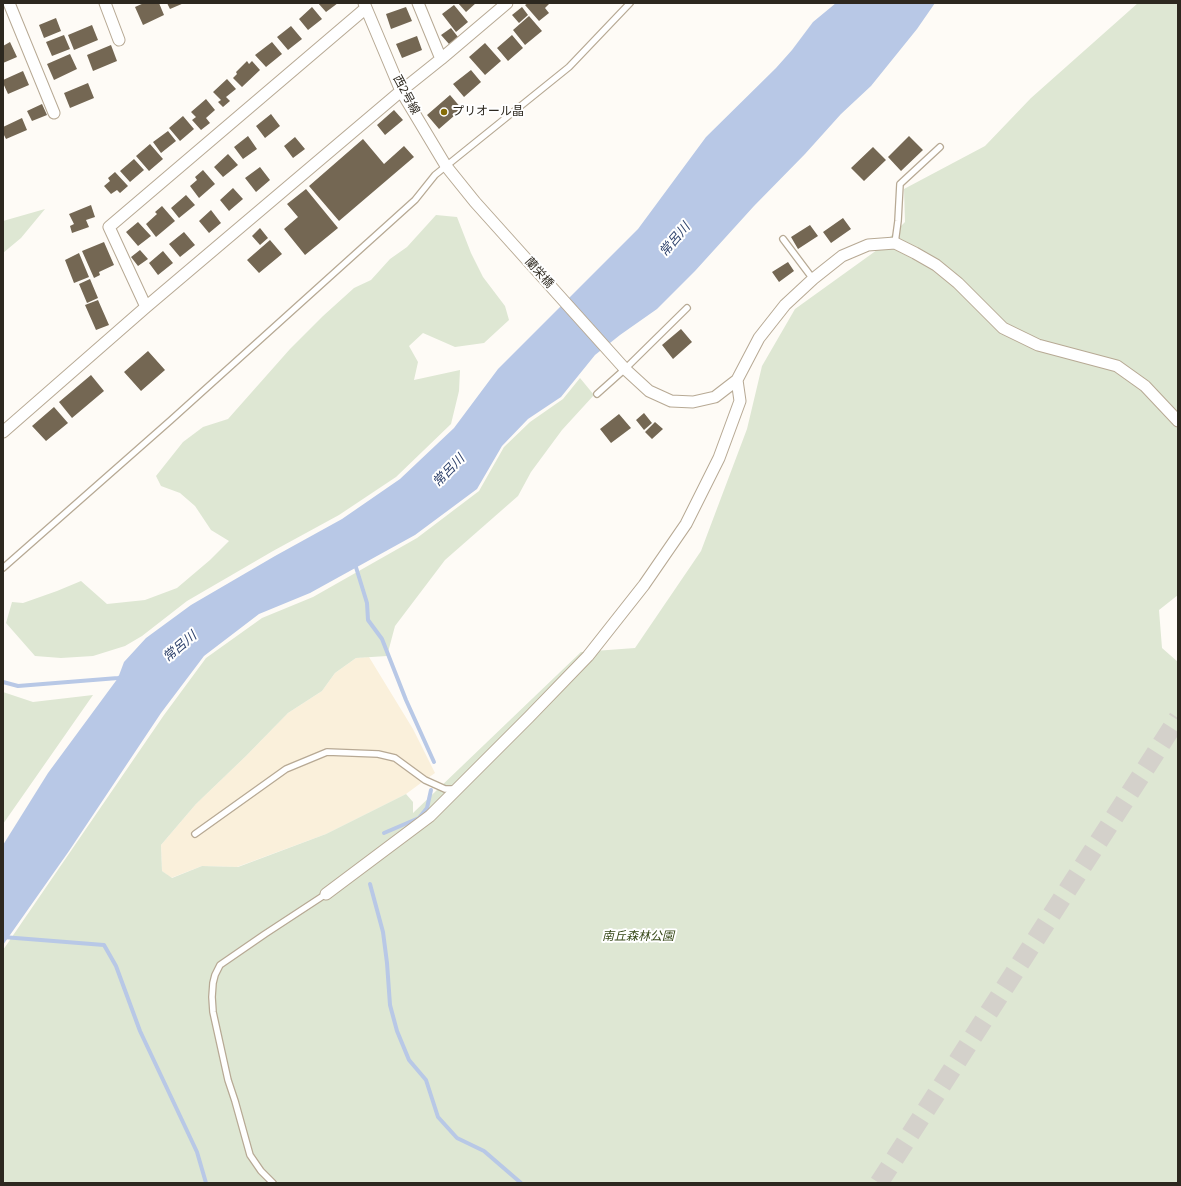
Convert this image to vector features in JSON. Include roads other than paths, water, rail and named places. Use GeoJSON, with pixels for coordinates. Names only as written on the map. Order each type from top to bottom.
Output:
{"type":"FeatureCollection","features":[{"type":"Feature","properties":{"kind":"street"},"geometry":{"type":"LineString","coordinates":[[8,3],[54,113]]}},
{"type":"Feature","properties":{"kind":"street"},"geometry":{"type":"LineString","coordinates":[[105,3],[119,40]]}},
{"type":"Feature","properties":{"kind":"street"},"geometry":{"type":"LineString","coordinates":[[418,3],[441,59]]}},
{"type":"Feature","properties":{"kind":"street"},"geometry":{"type":"LineString","coordinates":[[3,432],[146,307],[507,3]]}},
{"type":"Feature","properties":{"kind":"street"},"geometry":{"type":"LineString","coordinates":[[146,307],[109,228],[365,6]]}},
{"type":"Feature","properties":{"kind":"street","name":"西2号線"},"geometry":{"type":"LineString","coordinates":[[365,6],[401,91],[446,166],[458,182]]}},
{"type":"Feature","properties":{"kind":"street","name":"蘭栄橋"},"geometry":{"type":"LineString","coordinates":[[458,182],[623,367],[649,391],[671,401],[693,402],[715,397],[737,380]]}},
{"type":"Feature","properties":{"kind":"street"},"geometry":{"type":"LineString","coordinates":[[326,894],[430,816],[588,656],[644,585],[686,524],[719,458],[740,401],[737,380],[759,338],[784,305],[842,256],[868,245],[895,244],[915,253],[936,265],[958,283],[1003,328],[1038,345],[1117,366],[1145,386],[1178,421]]}},
{"type":"Feature","properties":{"kind":"lane"},"geometry":{"type":"LineString","coordinates":[[3,568],[171,420],[398,216],[415,200],[435,175],[569,67],[630,3]]}},
{"type":"Feature","properties":{"kind":"lane"},"geometry":{"type":"LineString","coordinates":[[895,244],[900,184],[940,147]]}},
{"type":"Feature","properties":{"kind":"lane"},"geometry":{"type":"LineString","coordinates":[[783,239],[813,279]]}},
{"type":"Feature","properties":{"kind":"lane"},"geometry":{"type":"LineString","coordinates":[[597,394],[623,367],[687,308]]}},
{"type":"Feature","properties":{"kind":"lane"},"geometry":{"type":"LineString","coordinates":[[195,834],[286,769],[327,752],[378,754],[395,758],[425,780],[445,789],[457,789]]}},
{"type":"Feature","properties":{"kind":"lane"},"geometry":{"type":"LineString","coordinates":[[273,1183],[261,1171],[250,1155],[228,1080],[213,1012],[213,983],[220,965],[326,894]]}},
{"type":"Feature","properties":{"kind":"water","name":"常呂川"},"geometry":{"type":"Polygon","coordinates":[[[836,3],[935,3],[917,29],[871,86],[841,114],[695,271],[657,309],[595,355],[561,397],[528,419],[502,446],[477,489],[415,535],[310,593],[259,614],[204,656],[161,713],[69,851],[3,945],[3,845],[48,773],[118,678],[124,662],[146,638],[191,605],[342,519],[400,479],[454,428],[498,369],[638,229],[706,137],[776,68],[813,22],[836,3]]]}},
{"type":"Feature","properties":{"kind":"waterway"},"geometry":{"type":"LineString","coordinates":[[355,564],[367,603],[368,620],[382,639],[406,700],[434,762]]}},
{"type":"Feature","properties":{"kind":"waterway"},"geometry":{"type":"LineString","coordinates":[[3,682],[18,686],[123,677]]}},
{"type":"Feature","properties":{"kind":"waterway"},"geometry":{"type":"LineString","coordinates":[[384,833],[419,818],[427,808],[431,790]]}},
{"type":"Feature","properties":{"kind":"waterway"},"geometry":{"type":"LineString","coordinates":[[370,884],[383,932],[390,1005],[397,1031],[409,1060],[426,1080],[438,1117],[457,1138],[484,1151],[521,1183]]}},
{"type":"Feature","properties":{"kind":"waterway"},"geometry":{"type":"LineString","coordinates":[[3,937],[104,945],[116,966],[140,1031],[197,1152],[206,1183]]}},
{"type":"Feature","properties":{"kind":"tunnel"},"geometry":{"type":"LineString","coordinates":[[879,1183],[1178,718]]}},
{"type":"Feature","properties":{"kind":"place","name":"プリオール晶"},"geometry":{"type":"Point","coordinates":[444,112]}},
{"type":"Feature","properties":{"kind":"park label","name":"南丘森林公園"},"geometry":{"type":"Point","coordinates":[638,937]}}]}
